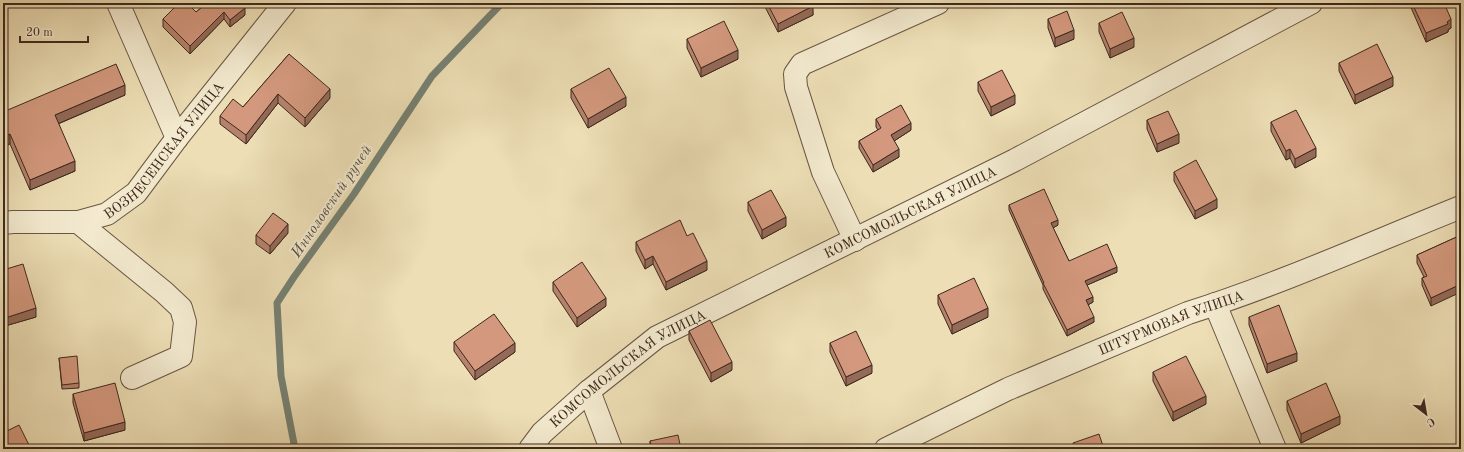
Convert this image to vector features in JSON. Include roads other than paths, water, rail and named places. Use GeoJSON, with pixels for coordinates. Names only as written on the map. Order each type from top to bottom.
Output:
{"type":"FeatureCollection","features":[{"type":"Feature","properties":{"kind":"street"},"geometry":{"type":"LineString","coordinates":[[118,3],[177,138]]}},
{"type":"Feature","properties":{"kind":"street","name":"ВОЗНЕСЕНСКАЯ УЛИЦА"},"geometry":{"type":"LineString","coordinates":[[3,223],[78,222],[107,214],[136,193],[177,138],[285,3]]}},
{"type":"Feature","properties":{"kind":"street"},"geometry":{"type":"LineString","coordinates":[[855,240],[822,172],[796,87],[795,74],[802,64],[938,3]]}},
{"type":"Feature","properties":{"kind":"street","name":"КОМСОМОЛЬСКАЯ УЛИЦА"},"geometry":{"type":"LineString","coordinates":[[530,449],[542,433],[589,391],[657,337],[1015,160],[1311,3]]}},
{"type":"Feature","properties":{"kind":"street","name":"ШТУРМОВАЯ УЛИЦА"},"geometry":{"type":"LineString","coordinates":[[886,449],[1008,389],[1188,313],[1317,265],[1461,207]]}},
{"type":"Feature","properties":{"kind":"street"},"geometry":{"type":"LineString","coordinates":[[78,222],[164,292],[181,308],[185,322],[181,356],[132,378]]}},
{"type":"Feature","properties":{"kind":"street"},"geometry":{"type":"LineString","coordinates":[[1215,304],[1275,449]]}},
{"type":"Feature","properties":{"kind":"street"},"geometry":{"type":"LineString","coordinates":[[589,391],[611,449]]}},
{"type":"Feature","properties":{"kind":"waterway","name":"Инноловский ручей"},"geometry":{"type":"LineString","coordinates":[[295,449],[281,376],[277,303],[354,194],[432,76],[502,3]]}}]}
